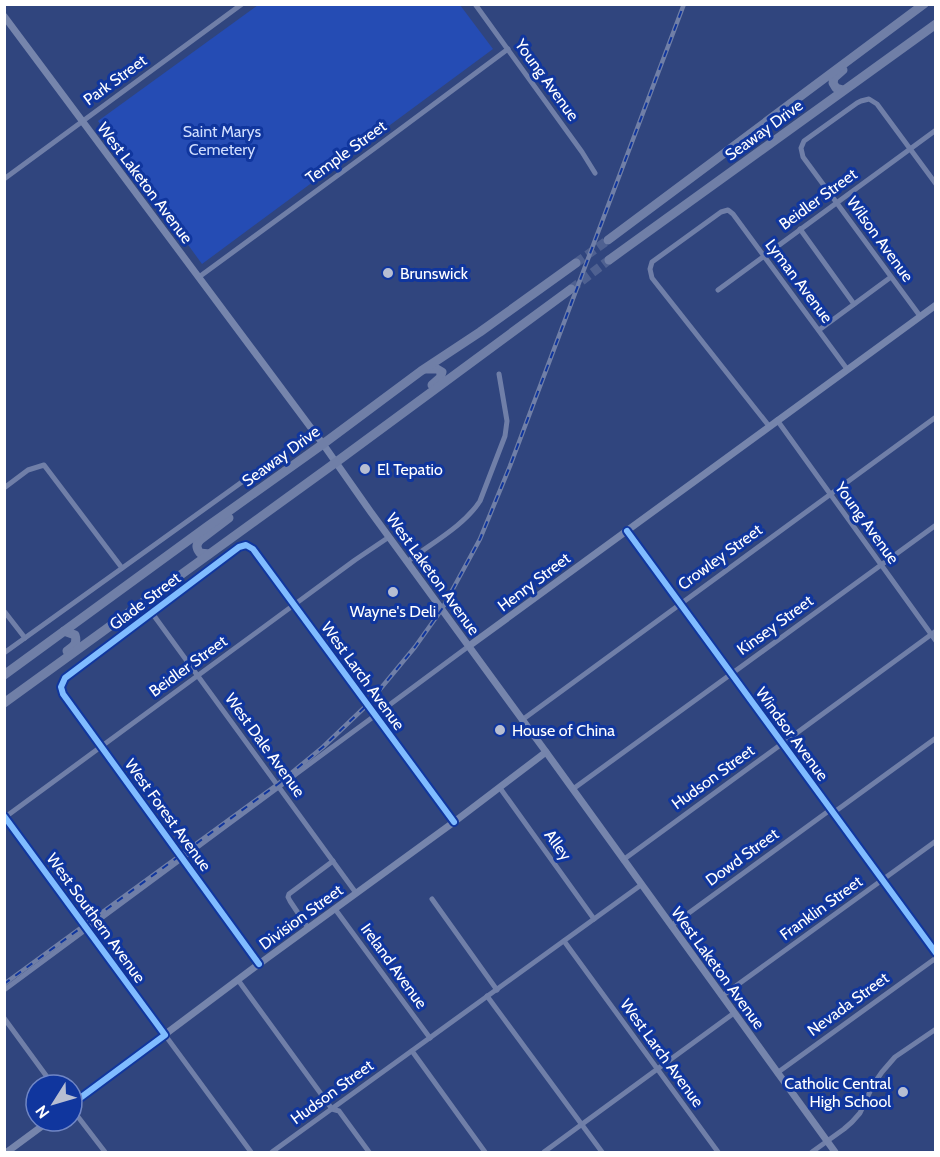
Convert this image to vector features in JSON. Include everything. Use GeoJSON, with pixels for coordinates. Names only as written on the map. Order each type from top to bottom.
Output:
{"type":"FeatureCollection","features":[{"type":"Feature","properties":{"kind":"highway"},"geometry":{"type":"LineString","coordinates":[[843,90],[833,85],[834,78],[923,10],[925,4]]}},
{"type":"Feature","properties":{"kind":"highway","name":"Seaway Drive"},"geometry":{"type":"LineString","coordinates":[[608,240],[925,4]]}},
{"type":"Feature","properties":{"kind":"highway","name":"Seaway Drive"},"geometry":{"type":"LineString","coordinates":[[609,260],[936,24]]}},
{"type":"Feature","properties":{"kind":"highway","name":"Seaway Drive"},"geometry":{"type":"LineString","coordinates":[[4,675],[421,371],[576,263]]}},
{"type":"Feature","properties":{"kind":"highway"},"geometry":{"type":"LineString","coordinates":[[4,703],[571,289]]}},
{"type":"Feature","properties":{"kind":"highway"},"geometry":{"type":"LineString","coordinates":[[348,453],[353,443],[428,388],[442,375],[442,372],[437,369],[429,368],[421,371]]}},
{"type":"Feature","properties":{"kind":"highway"},"geometry":{"type":"LineString","coordinates":[[209,554],[199,551],[197,546],[200,540],[304,464],[309,454]]}},
{"type":"Feature","properties":{"kind":"highway"},"geometry":{"type":"LineString","coordinates":[[4,697],[75,645],[75,635],[64,631]]}},
{"type":"Feature","properties":{"kind":"main road","name":"West Laketon Avenue"},"geometry":{"type":"LineString","coordinates":[[4,16],[8,26],[82,121],[323,444],[835,1152]]}},
{"type":"Feature","properties":{"kind":"main road","name":"Henry Street"},"geometry":{"type":"LineString","coordinates":[[469,646],[933,307]]}},
{"type":"Feature","properties":{"kind":"main road","name":"Division Street"},"geometry":{"type":"LineString","coordinates":[[84,1095],[238,980],[258,962],[335,909],[546,752]]}},
{"type":"Feature","properties":{"kind":"main road"},"geometry":{"type":"LineString","coordinates":[[7,1152],[33,1133]]}},
{"type":"Feature","properties":{"kind":"street","name":"Park Street"},"geometry":{"type":"LineString","coordinates":[[4,179],[242,4]]}},
{"type":"Feature","properties":{"kind":"street","name":"Young Avenue"},"geometry":{"type":"LineString","coordinates":[[475,4],[595,173]]}},
{"type":"Feature","properties":{"kind":"street","name":"Temple Street"},"geometry":{"type":"LineString","coordinates":[[199,277],[508,49]]}},
{"type":"Feature","properties":{"kind":"street","name":"Wilson Avenue"},"geometry":{"type":"LineString","coordinates":[[910,149],[877,104],[869,99],[861,100],[804,141],[801,148],[803,157],[920,316]]}},
{"type":"Feature","properties":{"kind":"street","name":"Beidler Street"},"geometry":{"type":"LineString","coordinates":[[717,290],[936,130]]}},
{"type":"Feature","properties":{"kind":"street"},"geometry":{"type":"LineString","coordinates":[[910,149],[936,184]]}},
{"type":"Feature","properties":{"kind":"street","name":"Lyman Avenue"},"geometry":{"type":"LineString","coordinates":[[769,426],[652,278],[650,269],[652,262],[721,212],[728,210],[733,214],[848,369]]}},
{"type":"Feature","properties":{"kind":"street"},"geometry":{"type":"LineString","coordinates":[[800,229],[854,304]]}},
{"type":"Feature","properties":{"kind":"street"},"geometry":{"type":"LineString","coordinates":[[819,330],[891,277]]}},
{"type":"Feature","properties":{"kind":"street"},"geometry":{"type":"LineString","coordinates":[[933,307],[935,316]]}},
{"type":"Feature","properties":{"kind":"street"},"geometry":{"type":"LineString","coordinates":[[407,561],[460,522],[480,501],[505,436],[507,421],[499,374]]}},
{"type":"Feature","properties":{"kind":"street","name":"Crowley Street"},"geometry":{"type":"LineString","coordinates":[[522,720],[936,417]]}},
{"type":"Feature","properties":{"kind":"street","name":"Young Avenue"},"geometry":{"type":"LineString","coordinates":[[777,420],[933,633],[936,641]]}},
{"type":"Feature","properties":{"kind":"street"},"geometry":{"type":"LineString","coordinates":[[4,653],[313,431]]}},
{"type":"Feature","properties":{"kind":"street"},"geometry":{"type":"LineString","coordinates":[[4,488],[28,470],[44,465],[122,568]]}},
{"type":"Feature","properties":{"kind":"street","name":"Kinsey Street"},"geometry":{"type":"LineString","coordinates":[[573,789],[936,525]]}},
{"type":"Feature","properties":{"kind":"street","name":"Windsor Avenue"},"geometry":{"type":"LineString","coordinates":[[627,531],[936,953]]}},
{"type":"Feature","properties":{"kind":"street","name":"Beidler Street"},"geometry":{"type":"LineString","coordinates":[[5,817],[389,537]]}},
{"type":"Feature","properties":{"kind":"street","name":"West Larch Avenue"},"geometry":{"type":"LineString","coordinates":[[249,546],[454,822]]}},
{"type":"Feature","properties":{"kind":"street","name":"Glade Street"},"geometry":{"type":"LineString","coordinates":[[62,684],[65,678],[239,547],[249,546]]}},
{"type":"Feature","properties":{"kind":"street"},"geometry":{"type":"LineString","coordinates":[[4,611],[25,638]]}},
{"type":"Feature","properties":{"kind":"street","name":"West Dale Avenue"},"geometry":{"type":"LineString","coordinates":[[152,612],[356,893]]}},
{"type":"Feature","properties":{"kind":"street","name":"Hudson Street"},"geometry":{"type":"LineString","coordinates":[[623,860],[933,633]]}},
{"type":"Feature","properties":{"kind":"street","name":"Henry Street"},"geometry":{"type":"LineString","coordinates":[[4,990],[469,646]]}},
{"type":"Feature","properties":{"kind":"street","name":"West Forest Avenue"},"geometry":{"type":"LineString","coordinates":[[62,684],[63,694],[258,962]]}},
{"type":"Feature","properties":{"kind":"street","name":"Dowd Street"},"geometry":{"type":"LineString","coordinates":[[671,926],[936,738]]}},
{"type":"Feature","properties":{"kind":"street","name":"Alley"},"geometry":{"type":"LineString","coordinates":[[500,788],[594,919]]}},
{"type":"Feature","properties":{"kind":"street","name":"West Southern Avenue"},"geometry":{"type":"LineString","coordinates":[[5,817],[251,1152]]}},
{"type":"Feature","properties":{"kind":"street","name":"Franklin Street"},"geometry":{"type":"LineString","coordinates":[[722,996],[936,841]]}},
{"type":"Feature","properties":{"kind":"street"},"geometry":{"type":"LineString","coordinates":[[308,928],[290,901],[289,894],[333,861]]}},
{"type":"Feature","properties":{"kind":"street","name":"Hudson Street"},"geometry":{"type":"LineString","coordinates":[[272,1152],[488,996],[495,987],[564,941],[641,885]]}},
{"type":"Feature","properties":{"kind":"street"},"geometry":{"type":"LineString","coordinates":[[432,899],[495,987]]}},
{"type":"Feature","properties":{"kind":"street","name":"Ireland Avenue"},"geometry":{"type":"LineString","coordinates":[[335,909],[430,1038]]}},
{"type":"Feature","properties":{"kind":"street","name":"West Larch Avenue"},"geometry":{"type":"LineString","coordinates":[[564,941],[718,1152]]}},
{"type":"Feature","properties":{"kind":"street","name":"Nevada Street"},"geometry":{"type":"LineString","coordinates":[[777,1073],[936,958]]}},
{"type":"Feature","properties":{"kind":"street"},"geometry":{"type":"LineString","coordinates":[[238,980],[332,1109],[339,1111],[369,1152]]}},
{"type":"Feature","properties":{"kind":"street"},"geometry":{"type":"LineString","coordinates":[[488,996],[602,1152]]}},
{"type":"Feature","properties":{"kind":"street"},"geometry":{"type":"LineString","coordinates":[[544,1152],[734,1013]]}},
{"type":"Feature","properties":{"kind":"street"},"geometry":{"type":"LineString","coordinates":[[4,1018],[44,1073]]}},
{"type":"Feature","properties":{"kind":"street"},"geometry":{"type":"LineString","coordinates":[[812,1152],[844,1130],[860,1113],[873,1085],[895,1057],[936,1029]]}},
{"type":"Feature","properties":{"kind":"street"},"geometry":{"type":"LineString","coordinates":[[412,1051],[484,1152]]}},
{"type":"Feature","properties":{"kind":"street"},"geometry":{"type":"LineString","coordinates":[[84,1125],[105,1152]]}},
{"type":"Feature","properties":{"kind":"green space","name":"Saint Marys Cemetery"},"geometry":{"type":"Polygon","coordinates":[[[258,5],[460,5],[493,49],[202,264],[98,121],[258,5]]]}},
{"type":"Feature","properties":{"kind":"tunnel"},"geometry":{"type":"LineString","coordinates":[[576,263],[608,240]]}},
{"type":"Feature","properties":{"kind":"tunnel"},"geometry":{"type":"LineString","coordinates":[[571,289],[609,260]]}},
{"type":"Feature","properties":{"kind":"railway"},"geometry":{"type":"LineString","coordinates":[[4,984],[278,784],[323,747],[367,705],[415,647],[442,609],[480,539],[510,466],[684,4]]}},
{"type":"Feature","properties":{"kind":"cycle path"},"geometry":{"type":"LineString","coordinates":[[627,531],[936,953]]}},
{"type":"Feature","properties":{"kind":"cycle path"},"geometry":{"type":"LineString","coordinates":[[259,964],[63,694],[61,687],[65,678],[239,547],[246,545],[253,549],[454,822]]}},
{"type":"Feature","properties":{"kind":"cycle path"},"geometry":{"type":"LineString","coordinates":[[4,816],[165,1035],[84,1095]]}},
{"type":"Feature","properties":{"kind":"place","name":"Brunswick"},"geometry":{"type":"Point","coordinates":[388,273]}},
{"type":"Feature","properties":{"kind":"place","name":"El Tepatio"},"geometry":{"type":"Point","coordinates":[365,469]}},
{"type":"Feature","properties":{"kind":"place","name":"Wayne's Deli"},"geometry":{"type":"Point","coordinates":[393,592]}},
{"type":"Feature","properties":{"kind":"place","name":"House of China"},"geometry":{"type":"Point","coordinates":[500,730]}},
{"type":"Feature","properties":{"kind":"place","name":"Catholic Central High School"},"geometry":{"type":"Point","coordinates":[903,1092]}}]}
